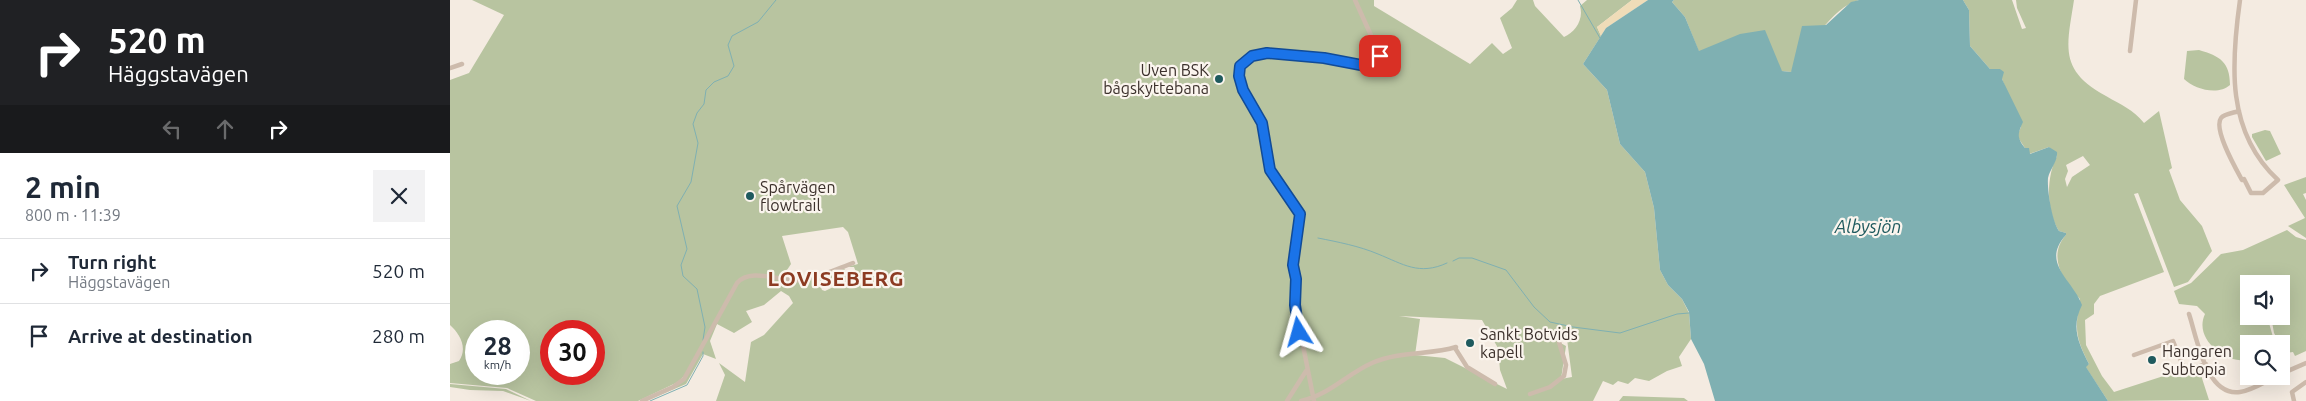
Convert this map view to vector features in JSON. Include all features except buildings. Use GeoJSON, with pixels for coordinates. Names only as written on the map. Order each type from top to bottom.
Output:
{"type":"FeatureCollection","features":[{"type":"Feature","properties":{"kind":"street"},"geometry":{"type":"LineString","coordinates":[[1313,400],[1295,305],[1297,286],[1293,265],[1300,214],[1270,170],[1262,123],[1243,90],[1238,71],[1243,62],[1252,56],[1267,53],[1324,58],[1372,66],[1378,60],[1379,53],[1364,16],[1355,0]]}},
{"type":"Feature","properties":{"kind":"street"},"geometry":{"type":"LineString","coordinates":[[2130,51],[2136,0]]}},
{"type":"Feature","properties":{"kind":"street"},"geometry":{"type":"LineString","coordinates":[[2240,0],[2234,74],[2239,111],[2255,155],[2278,180],[2284,182]]}},
{"type":"Feature","properties":{"kind":"street"},"geometry":{"type":"LineString","coordinates":[[450,68],[462,64]]}},
{"type":"Feature","properties":{"kind":"street"},"geometry":{"type":"LineString","coordinates":[[2239,111],[2223,116],[2218,126],[2224,144],[2242,180],[2244,178],[2251,193],[2268,190],[2278,180]]}},
{"type":"Feature","properties":{"kind":"street"},"geometry":{"type":"LineString","coordinates":[[642,401],[674,387],[684,379],[733,290],[743,278],[752,276],[800,280],[853,263]]}},
{"type":"Feature","properties":{"kind":"street"},"geometry":{"type":"LineString","coordinates":[[2189,314],[2214,382],[2221,389],[2231,392],[2243,391],[2257,385]]}},
{"type":"Feature","properties":{"kind":"street"},"geometry":{"type":"LineString","coordinates":[[2134,354],[2173,341],[2184,371],[2206,364]]}},
{"type":"Feature","properties":{"kind":"street"},"geometry":{"type":"LineString","coordinates":[[1530,394],[1550,387],[1564,376],[1566,365],[1559,342]]}},
{"type":"Feature","properties":{"kind":"street"},"geometry":{"type":"LineString","coordinates":[[1301,401],[1313,400],[1374,362],[1407,353],[1456,348],[1467,366],[1495,384]]}},
{"type":"Feature","properties":{"kind":"street"},"geometry":{"type":"LineString","coordinates":[[2290,370],[2306,363]]}},
{"type":"Feature","properties":{"kind":"street"},"geometry":{"type":"LineString","coordinates":[[1288,401],[1306,371]]}},
{"type":"Feature","properties":{"kind":"street"},"geometry":{"type":"LineString","coordinates":[[2294,401],[2292,392],[2306,382]]}},
{"type":"Feature","properties":{"kind":"green space"},"geometry":{"type":"Polygon","coordinates":[[[472,0],[1374,0],[1374,6],[1470,64],[1492,43],[1503,54],[1512,48],[1500,18],[1512,8],[1517,0],[1533,0],[1535,6],[1564,37],[1578,25],[1581,16],[1580,6],[1587,0],[1632,0],[1597,27],[1601,36],[1583,64],[1607,90],[1620,144],[1645,172],[1654,208],[1660,270],[1668,285],[1682,299],[1689,313],[1691,339],[1679,357],[1682,366],[1667,371],[1649,381],[1635,378],[1628,384],[1618,381],[1613,385],[1603,381],[1593,401],[716,401],[725,375],[719,363],[745,382],[751,342],[764,335],[793,303],[789,296],[781,291],[764,305],[746,311],[752,322],[734,333],[717,324],[710,341],[716,359],[703,354],[686,384],[648,400],[676,387],[685,375],[678,382],[638,401],[536,401],[507,388],[473,385],[530,385],[530,320],[465,320],[465,384],[450,383],[450,364],[459,361],[462,356],[463,346],[460,337],[450,325],[450,80],[469,73],[504,15],[472,0]],[[843,227],[782,236],[791,264],[781,279],[817,278],[822,290],[825,291],[848,280],[825,288],[819,278],[844,268],[847,276],[856,272],[854,267],[847,267],[858,264],[848,232],[843,227]],[[1399,316],[1420,319],[1415,355],[1445,358],[1507,389],[1500,370],[1498,348],[1482,320],[1399,316]],[[1542,333],[1566,346],[1561,379],[1572,377],[1567,339],[1542,333]]]}},
{"type":"Feature","properties":{"kind":"green space"},"geometry":{"type":"Polygon","coordinates":[[[1674,0],[1859,0],[1849,4],[1830,20],[1812,41],[1791,72],[1782,71],[1715,46],[1699,52],[1685,17],[1672,2],[1674,0]]]}},
{"type":"Feature","properties":{"kind":"green space"},"geometry":{"type":"Polygon","coordinates":[[[1963,0],[2012,0],[2022,29],[2026,28],[2017,8],[2016,0],[2074,0],[2068,44],[2069,56],[2080,76],[2091,86],[2131,111],[2144,123],[2159,111],[2172,168],[2169,170],[2180,200],[2202,226],[2212,251],[2188,282],[2174,287],[2138,193],[2134,194],[2164,272],[2100,296],[2094,304],[2094,314],[2085,320],[2086,345],[2102,376],[2114,392],[2176,372],[2179,377],[2199,369],[2209,400],[2108,401],[2085,366],[2089,364],[2077,333],[2080,299],[2063,276],[2058,260],[2060,243],[2066,233],[2059,231],[2050,204],[2049,184],[2053,164],[2057,156],[2049,147],[2029,154],[2017,136],[2021,127],[2002,79],[2000,69],[1990,69],[1970,46],[1969,10],[1963,0]],[[2083,156],[2066,165],[2068,171],[2065,179],[2067,187],[2072,177],[2090,165],[2083,156]]]}},
{"type":"Feature","properties":{"kind":"green space"},"geometry":{"type":"Polygon","coordinates":[[[2199,50],[2213,55],[2226,65],[2230,77],[2230,85],[2213,91],[2194,86],[2184,79],[2187,51],[2199,50]]]}},
{"type":"Feature","properties":{"kind":"green space"},"geometry":{"type":"Polygon","coordinates":[[[2265,130],[2270,131],[2281,154],[2266,161],[2252,137],[2252,134],[2265,130]]]}},
{"type":"Feature","properties":{"kind":"green space"},"geometry":{"type":"Polygon","coordinates":[[[2306,177],[2306,193],[2303,194],[2306,200],[2306,238],[2288,226],[2305,218],[2284,185],[2306,177]]]}},
{"type":"Feature","properties":{"kind":"green space"},"geometry":{"type":"Polygon","coordinates":[[[2287,230],[2296,237],[2306,240],[2306,351],[2295,356],[2293,352],[2290,352],[2290,335],[2275,335],[2274,333],[2273,325],[2290,325],[2290,275],[2240,275],[2240,325],[2270,325],[2272,335],[2240,335],[2240,360],[2222,354],[2208,341],[2203,323],[2205,314],[2197,306],[2179,304],[2174,291],[2191,283],[2221,254],[2243,250],[2287,230]]]}},
{"type":"Feature","properties":{"kind":"green space"},"geometry":{"type":"Polygon","coordinates":[[[450,384],[506,389],[531,401],[503,391],[470,390],[450,387],[450,384]]]}},
{"type":"Feature","properties":{"kind":"green space"},"geometry":{"type":"Polygon","coordinates":[[[1623,396],[1684,398],[1688,401],[1619,401],[1623,396]]]}},
{"type":"Feature","properties":{"kind":"sand"},"geometry":{"type":"Polygon","coordinates":[[[1632,0],[1648,0],[1606,28],[1601,36],[1597,27],[1632,0]]]}},
{"type":"Feature","properties":{"kind":"water","name":"Albysjön"},"geometry":{"type":"Polygon","coordinates":[[[1648,0],[1674,0],[1672,2],[1685,17],[1699,51],[1740,34],[1765,30],[1782,71],[1791,72],[1802,26],[1826,25],[1851,2],[1859,0],[1963,0],[1969,10],[1970,46],[1990,69],[2000,69],[2004,72],[2002,79],[2023,122],[2019,135],[2020,141],[2025,148],[2029,148],[2030,154],[2049,147],[2057,152],[2048,178],[2050,205],[2056,226],[2059,231],[2066,233],[2066,235],[2059,245],[2056,254],[2057,263],[2082,305],[2077,320],[2077,334],[2089,364],[2086,367],[2108,401],[1715,401],[1704,364],[1691,339],[1689,312],[1682,299],[1668,285],[1660,270],[1654,208],[1645,172],[1620,144],[1607,90],[1583,64],[1606,28],[1648,0]]]}},
{"type":"Feature","properties":{"kind":"waterway"},"geometry":{"type":"LineString","coordinates":[[703,340],[705,327],[697,289],[683,276],[681,265],[687,249],[677,206],[691,182],[698,143],[693,124],[697,113],[704,104],[706,90],[714,82],[728,76],[734,66],[728,45],[732,36],[758,22],[776,0]]}},
{"type":"Feature","properties":{"kind":"waterway"},"geometry":{"type":"LineString","coordinates":[[1578,0],[1600,38]]}},
{"type":"Feature","properties":{"kind":"waterway"},"geometry":{"type":"LineString","coordinates":[[1318,238],[1348,244],[1403,265],[1419,269],[1437,267],[1447,263]]}},
{"type":"Feature","properties":{"kind":"waterway"},"geometry":{"type":"LineString","coordinates":[[1453,261],[1459,258],[1472,258],[1506,270],[1534,307],[1550,322],[1620,333],[1677,314],[1689,313]]}},
{"type":"Feature","properties":{"kind":"waterway"},"geometry":{"type":"LineString","coordinates":[[650,401],[687,385],[703,356],[703,352]]}},
{"type":"Feature","properties":{"kind":"place","name":"Uven BSK bågskyttebana"},"geometry":{"type":"Point","coordinates":[1219,79]}},
{"type":"Feature","properties":{"kind":"place","name":"Spårvägen flowtrail"},"geometry":{"type":"Point","coordinates":[750,196]}},
{"type":"Feature","properties":{"kind":"place","name":"Sankt Botvids kapell"},"geometry":{"type":"Point","coordinates":[1470,343]}},
{"type":"Feature","properties":{"kind":"place","name":"Hangaren Subtopia"},"geometry":{"type":"Point","coordinates":[2152,360]}},
{"type":"Feature","properties":{"kind":"district","name":"LOVISEBERG"},"geometry":{"type":"Point","coordinates":[836,279]}},
{"type":"Feature","properties":{"kind":"route"},"geometry":{"type":"LineString","coordinates":[[1299,332],[1295,305],[1297,286],[1293,265],[1300,226],[1300,214],[1295,204],[1273,177],[1268,164],[1268,150],[1262,123],[1246,97],[1238,71],[1243,62],[1256,54],[1267,53],[1324,58],[1366,66],[1376,64],[1380,56]]}}]}
